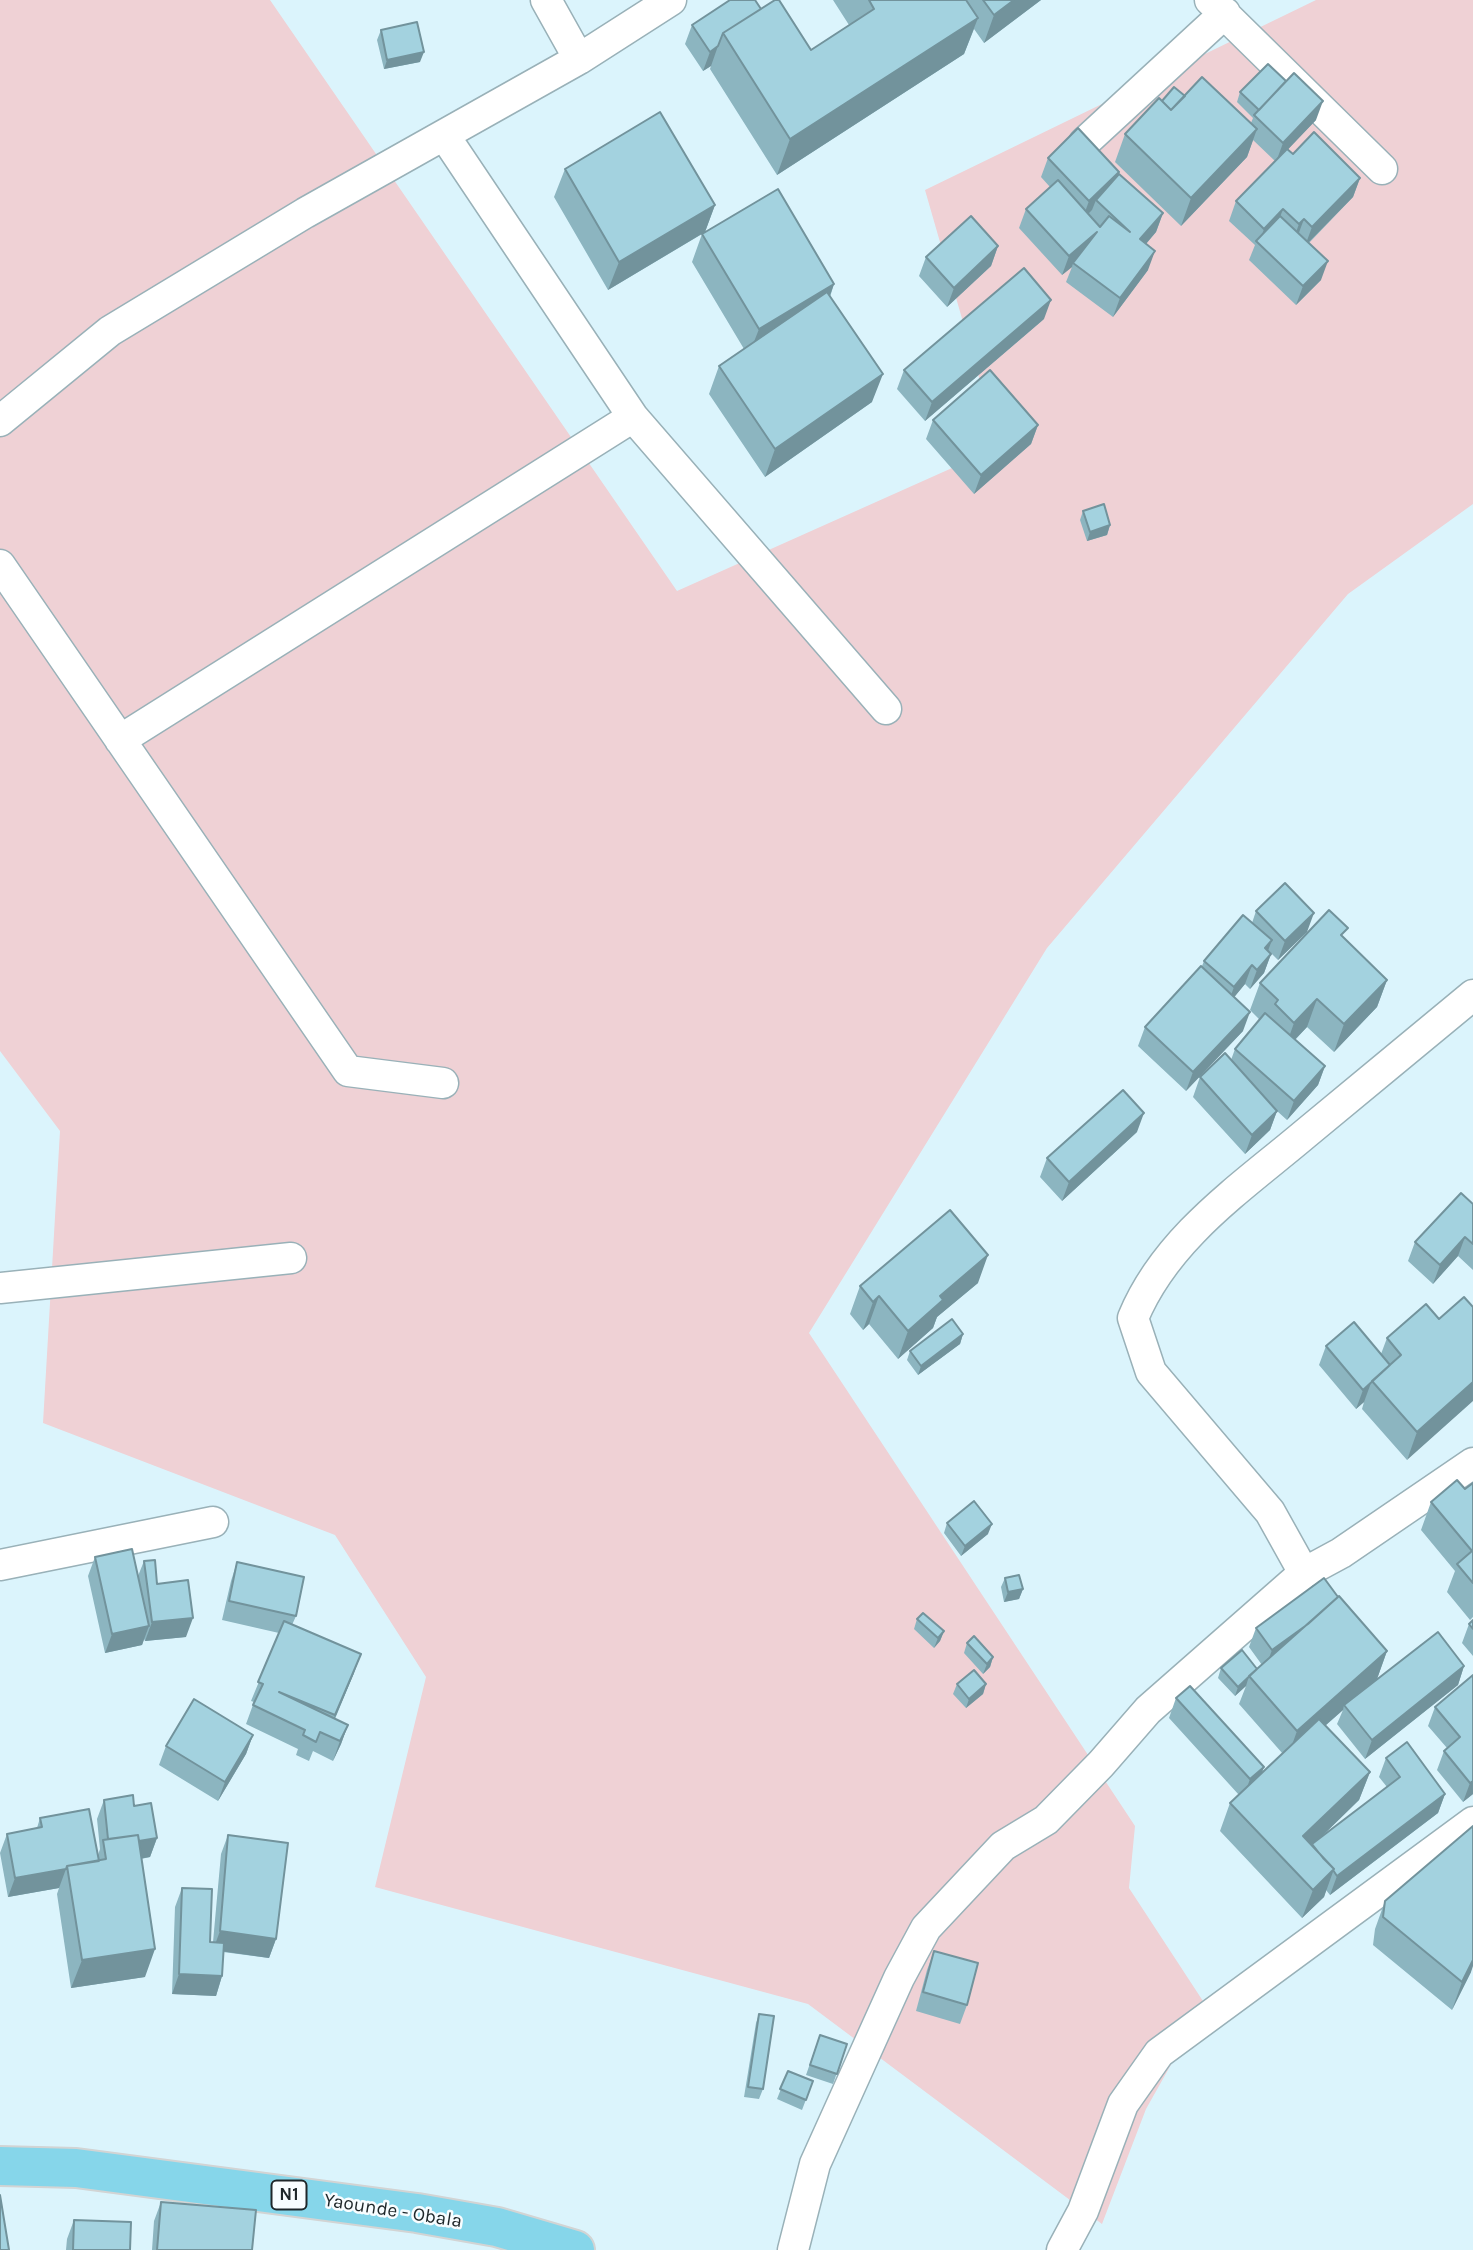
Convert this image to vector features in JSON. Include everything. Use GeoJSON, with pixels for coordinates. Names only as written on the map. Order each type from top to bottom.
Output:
{"type":"FeatureCollection","features":[{"type":"Feature","properties":{"kind":"highway","name":"Yaounde - Obala"},"geometry":{"type":"LineString","coordinates":[[0,2166],[76,2168],[251,2202],[497,2228],[575,2250]]}},
{"type":"Feature","properties":{"kind":"street"},"geometry":{"type":"LineString","coordinates":[[546,0],[579,59]]}},
{"type":"Feature","properties":{"kind":"street"},"geometry":{"type":"LineString","coordinates":[[0,421],[110,331],[305,213],[579,59],[671,0]]}},
{"type":"Feature","properties":{"kind":"street"},"geometry":{"type":"LineString","coordinates":[[1084,143],[1217,7],[1382,169]]}},
{"type":"Feature","properties":{"kind":"street"},"geometry":{"type":"LineString","coordinates":[[444,135],[633,417],[886,709]]}},
{"type":"Feature","properties":{"kind":"street"},"geometry":{"type":"LineString","coordinates":[[120,740],[633,417]]}},
{"type":"Feature","properties":{"kind":"street"},"geometry":{"type":"LineString","coordinates":[[0,565],[348,1071],[443,1083]]}},
{"type":"Feature","properties":{"kind":"street"},"geometry":{"type":"LineString","coordinates":[[1304,1573],[1270,1512],[1151,1372],[1133,1318],[1144,1291],[1171,1254],[1214,1209],[1473,995]]}},
{"type":"Feature","properties":{"kind":"street"},"geometry":{"type":"LineString","coordinates":[[0,1288],[291,1258]]}},
{"type":"Feature","properties":{"kind":"street"},"geometry":{"type":"LineString","coordinates":[[793,2250],[815,2164],[899,1979],[926,1928],[1003,1846],[1046,1820],[1101,1764],[1148,1710],[1304,1573],[1341,1553],[1473,1463]]}},
{"type":"Feature","properties":{"kind":"street"},"geometry":{"type":"LineString","coordinates":[[0,1565],[213,1522]]}},
{"type":"Feature","properties":{"kind":"street"},"geometry":{"type":"LineString","coordinates":[[1062,2250],[1083,2211],[1123,2104],[1159,2053],[1473,1822]]}},
{"type":"Feature","properties":{"kind":"shaded area"},"geometry":{"type":"Polygon","coordinates":[[[0,0],[270,0],[677,591],[999,447],[925,190],[1316,0],[1473,0],[1473,504],[1348,594],[1047,948],[809,1333],[1135,1826],[1129,1888],[1218,2024],[1177,2054],[1146,2109],[1102,2224],[808,2004],[375,1887],[426,1677],[335,1535],[43,1423],[60,1131],[0,1051],[0,0]]]}},
{"type":"Feature","properties":{"kind":"building"},"geometry":{"type":"Polygon","coordinates":[[[730,0],[755,0],[761,9],[723,33],[718,46],[710,52],[692,25],[730,0]]]}},
{"type":"Feature","properties":{"kind":"building"},"geometry":{"type":"Polygon","coordinates":[[[779,0],[811,50],[874,9],[869,0],[966,0],[978,18],[790,139],[723,33],[779,0]]]}},
{"type":"Feature","properties":{"kind":"building"},"geometry":{"type":"Polygon","coordinates":[[[983,0],[1014,0],[994,15],[983,0]]]}},
{"type":"Feature","properties":{"kind":"building"},"geometry":{"type":"Polygon","coordinates":[[[417,22],[424,52],[387,60],[381,30],[417,22]]]}},
{"type":"Feature","properties":{"kind":"building"},"geometry":{"type":"Polygon","coordinates":[[[1268,64],[1286,81],[1259,110],[1240,92],[1268,64]]]}},
{"type":"Feature","properties":{"kind":"building"},"geometry":{"type":"Polygon","coordinates":[[[1294,73],[1323,101],[1283,143],[1254,115],[1294,73]]]}},
{"type":"Feature","properties":{"kind":"building"},"geometry":{"type":"Polygon","coordinates":[[[1202,77],[1257,129],[1191,198],[1125,134],[1159,98],[1171,110],[1202,77]]]}},
{"type":"Feature","properties":{"kind":"building"},"geometry":{"type":"Polygon","coordinates":[[[1174,87],[1185,96],[1171,110],[1162,101],[1174,87]]]}},
{"type":"Feature","properties":{"kind":"building"},"geometry":{"type":"Polygon","coordinates":[[[660,112],[715,205],[619,262],[565,169],[660,112]]]}},
{"type":"Feature","properties":{"kind":"building"},"geometry":{"type":"Polygon","coordinates":[[[1078,128],[1119,172],[1089,201],[1048,158],[1078,128]]]}},
{"type":"Feature","properties":{"kind":"building"},"geometry":{"type":"Polygon","coordinates":[[[1314,132],[1360,178],[1312,227],[1304,219],[1299,224],[1283,209],[1264,229],[1236,201],[1287,149],[1293,154],[1314,132]]]}},
{"type":"Feature","properties":{"kind":"building"},"geometry":{"type":"Polygon","coordinates":[[[1119,174],[1163,213],[1140,239],[1155,251],[1120,298],[1073,263],[1097,232],[1069,256],[1026,209],[1058,180],[1100,227],[1109,216],[1130,232],[1096,200],[1119,174]]]}},
{"type":"Feature","properties":{"kind":"building"},"geometry":{"type":"Polygon","coordinates":[[[778,189],[834,284],[759,329],[702,234],[778,189]]]}},
{"type":"Feature","properties":{"kind":"building"},"geometry":{"type":"Polygon","coordinates":[[[971,216],[998,246],[954,288],[926,257],[971,216]]]}},
{"type":"Feature","properties":{"kind":"building"},"geometry":{"type":"Polygon","coordinates":[[[1280,216],[1328,261],[1303,286],[1256,241],[1280,216]]]}},
{"type":"Feature","properties":{"kind":"building"},"geometry":{"type":"Polygon","coordinates":[[[1024,268],[1051,300],[932,402],[904,370],[1024,268]]]}},
{"type":"Feature","properties":{"kind":"building"},"geometry":{"type":"Polygon","coordinates":[[[827,292],[883,374],[775,449],[719,366],[827,292]]]}},
{"type":"Feature","properties":{"kind":"building"},"geometry":{"type":"Polygon","coordinates":[[[990,370],[1038,425],[981,475],[933,420],[990,370]]]}},
{"type":"Feature","properties":{"kind":"building"},"geometry":{"type":"Polygon","coordinates":[[[1104,504],[1110,525],[1090,532],[1083,511],[1104,504]]]}},
{"type":"Feature","properties":{"kind":"building"},"geometry":{"type":"Polygon","coordinates":[[[1285,883],[1314,913],[1285,941],[1256,911],[1285,883]]]}},
{"type":"Feature","properties":{"kind":"building"},"geometry":{"type":"Polygon","coordinates":[[[1329,910],[1348,928],[1341,935],[1387,980],[1344,1024],[1317,999],[1294,1023],[1275,1004],[1278,1000],[1260,983],[1329,910]]]}},
{"type":"Feature","properties":{"kind":"building"},"geometry":{"type":"Polygon","coordinates":[[[1243,915],[1272,940],[1265,948],[1271,954],[1257,970],[1252,965],[1234,987],[1204,961],[1243,915]]]}},
{"type":"Feature","properties":{"kind":"building"},"geometry":{"type":"Polygon","coordinates":[[[1201,966],[1250,1012],[1193,1072],[1145,1027],[1201,966]]]}},
{"type":"Feature","properties":{"kind":"building"},"geometry":{"type":"Polygon","coordinates":[[[1265,1013],[1325,1066],[1294,1101],[1235,1049],[1265,1013]]]}},
{"type":"Feature","properties":{"kind":"building"},"geometry":{"type":"Polygon","coordinates":[[[1225,1053],[1277,1111],[1252,1135],[1200,1077],[1225,1053]]]}},
{"type":"Feature","properties":{"kind":"building"},"geometry":{"type":"Polygon","coordinates":[[[1123,1090],[1144,1113],[1069,1182],[1047,1158],[1123,1090]]]}},
{"type":"Feature","properties":{"kind":"building"},"geometry":{"type":"Polygon","coordinates":[[[1461,1193],[1473,1204],[1473,1244],[1465,1237],[1440,1265],[1415,1242],[1461,1193]]]}},
{"type":"Feature","properties":{"kind":"building"},"geometry":{"type":"Polygon","coordinates":[[[950,1210],[988,1255],[940,1296],[943,1300],[908,1331],[879,1296],[873,1302],[860,1286],[950,1210]]]}},
{"type":"Feature","properties":{"kind":"building"},"geometry":{"type":"Polygon","coordinates":[[[1464,1297],[1473,1307],[1473,1382],[1417,1432],[1372,1381],[1401,1355],[1387,1338],[1426,1304],[1439,1319],[1464,1297]]]}},
{"type":"Feature","properties":{"kind":"building"},"geometry":{"type":"Polygon","coordinates":[[[952,1319],[963,1334],[921,1366],[910,1351],[952,1319]]]}},
{"type":"Feature","properties":{"kind":"building"},"geometry":{"type":"Polygon","coordinates":[[[1354,1322],[1390,1365],[1363,1390],[1326,1346],[1354,1322]]]}},
{"type":"Feature","properties":{"kind":"building"},"geometry":{"type":"Polygon","coordinates":[[[1457,1480],[1465,1489],[1473,1483],[1473,1583],[1457,1564],[1472,1551],[1431,1502],[1457,1480]]]}},
{"type":"Feature","properties":{"kind":"building"},"geometry":{"type":"Polygon","coordinates":[[[974,1501],[992,1524],[965,1546],[947,1523],[974,1501]]]}},
{"type":"Feature","properties":{"kind":"building"},"geometry":{"type":"Polygon","coordinates":[[[132,1549],[149,1626],[112,1634],[95,1557],[132,1549]]]}},
{"type":"Feature","properties":{"kind":"building"},"geometry":{"type":"Polygon","coordinates":[[[155,1560],[157,1584],[188,1580],[193,1618],[152,1622],[144,1561],[155,1560]]]}},
{"type":"Feature","properties":{"kind":"building"},"geometry":{"type":"Polygon","coordinates":[[[237,1562],[304,1577],[296,1616],[229,1601],[237,1562]]]}},
{"type":"Feature","properties":{"kind":"building"},"geometry":{"type":"Polygon","coordinates":[[[1019,1575],[1023,1589],[1008,1592],[1005,1578],[1019,1575]]]}},
{"type":"Feature","properties":{"kind":"building"},"geometry":{"type":"Polygon","coordinates":[[[1324,1578],[1338,1597],[1308,1624],[1272,1650],[1256,1628],[1324,1578]]]}},
{"type":"Feature","properties":{"kind":"building"},"geometry":{"type":"Polygon","coordinates":[[[1339,1596],[1387,1651],[1297,1731],[1249,1676],[1339,1596]]]}},
{"type":"Feature","properties":{"kind":"building"},"geometry":{"type":"Polygon","coordinates":[[[923,1613],[944,1631],[938,1638],[917,1619],[923,1613]]]}},
{"type":"Feature","properties":{"kind":"building"},"geometry":{"type":"Polygon","coordinates":[[[284,1621],[361,1654],[335,1715],[279,1692],[348,1725],[340,1741],[320,1732],[316,1742],[303,1735],[305,1730],[253,1705],[263,1684],[258,1682],[284,1621]]]}},
{"type":"Feature","properties":{"kind":"building"},"geometry":{"type":"Polygon","coordinates":[[[1438,1632],[1464,1666],[1372,1740],[1344,1705],[1438,1632]]]}},
{"type":"Feature","properties":{"kind":"building"},"geometry":{"type":"Polygon","coordinates":[[[974,1636],[993,1657],[987,1664],[967,1643],[974,1636]]]}},
{"type":"Feature","properties":{"kind":"building"},"geometry":{"type":"Polygon","coordinates":[[[1242,1650],[1257,1669],[1238,1687],[1221,1668],[1242,1650]]]}},
{"type":"Feature","properties":{"kind":"building"},"geometry":{"type":"Polygon","coordinates":[[[974,1670],[986,1684],[969,1699],[957,1684],[974,1670]]]}},
{"type":"Feature","properties":{"kind":"building"},"geometry":{"type":"Polygon","coordinates":[[[1473,1675],[1473,1781],[1470,1783],[1444,1751],[1460,1737],[1435,1707],[1473,1675]]]}},
{"type":"Feature","properties":{"kind":"building"},"geometry":{"type":"Polygon","coordinates":[[[1190,1686],[1264,1767],[1250,1779],[1176,1698],[1190,1686]]]}},
{"type":"Feature","properties":{"kind":"building"},"geometry":{"type":"Polygon","coordinates":[[[194,1699],[253,1735],[225,1782],[166,1746],[194,1699]]]}},
{"type":"Feature","properties":{"kind":"building"},"geometry":{"type":"Polygon","coordinates":[[[1319,1719],[1370,1772],[1303,1836],[1334,1869],[1313,1890],[1230,1803],[1319,1719]]]}},
{"type":"Feature","properties":{"kind":"building"},"geometry":{"type":"Polygon","coordinates":[[[1407,1742],[1445,1794],[1337,1876],[1312,1844],[1400,1777],[1386,1758],[1407,1742]]]}},
{"type":"Feature","properties":{"kind":"building"},"geometry":{"type":"Polygon","coordinates":[[[133,1795],[134,1806],[151,1803],[157,1838],[139,1841],[138,1835],[108,1839],[104,1800],[133,1795]]]}},
{"type":"Feature","properties":{"kind":"building"},"geometry":{"type":"Polygon","coordinates":[[[89,1809],[99,1861],[15,1878],[7,1834],[42,1827],[40,1818],[89,1809]]]}},
{"type":"Feature","properties":{"kind":"building"},"geometry":{"type":"Polygon","coordinates":[[[1473,1826],[1473,1960],[1462,1982],[1383,1917],[1385,1901],[1473,1826]]]}},
{"type":"Feature","properties":{"kind":"building"},"geometry":{"type":"Polygon","coordinates":[[[138,1835],[155,1949],[82,1960],[67,1866],[106,1859],[103,1840],[138,1835]]]}},
{"type":"Feature","properties":{"kind":"building"},"geometry":{"type":"Polygon","coordinates":[[[228,1835],[288,1843],[276,1939],[220,1931],[228,1835]]]}},
{"type":"Feature","properties":{"kind":"building"},"geometry":{"type":"Polygon","coordinates":[[[182,1888],[212,1889],[210,1942],[224,1943],[222,1976],[179,1974],[182,1888]]]}},
{"type":"Feature","properties":{"kind":"building"},"geometry":{"type":"Polygon","coordinates":[[[934,1951],[978,1963],[967,2005],[923,1992],[934,1951]]]}},
{"type":"Feature","properties":{"kind":"building"},"geometry":{"type":"Polygon","coordinates":[[[759,2014],[774,2016],[763,2089],[748,2087],[759,2014]]]}},
{"type":"Feature","properties":{"kind":"building"},"geometry":{"type":"Polygon","coordinates":[[[820,2035],[847,2044],[837,2074],[810,2065],[820,2035]]]}},
{"type":"Feature","properties":{"kind":"building"},"geometry":{"type":"Polygon","coordinates":[[[788,2071],[813,2081],[806,2100],[780,2089],[788,2071]]]}},
{"type":"Feature","properties":{"kind":"building"},"geometry":{"type":"Polygon","coordinates":[[[0,2195],[9,2250],[0,2250],[0,2195]]]}},
{"type":"Feature","properties":{"kind":"building"},"geometry":{"type":"Polygon","coordinates":[[[161,2202],[256,2210],[252,2250],[157,2250],[161,2202]]]}},
{"type":"Feature","properties":{"kind":"building"},"geometry":{"type":"Polygon","coordinates":[[[74,2220],[131,2222],[130,2250],[73,2250],[74,2220]]]}}]}
